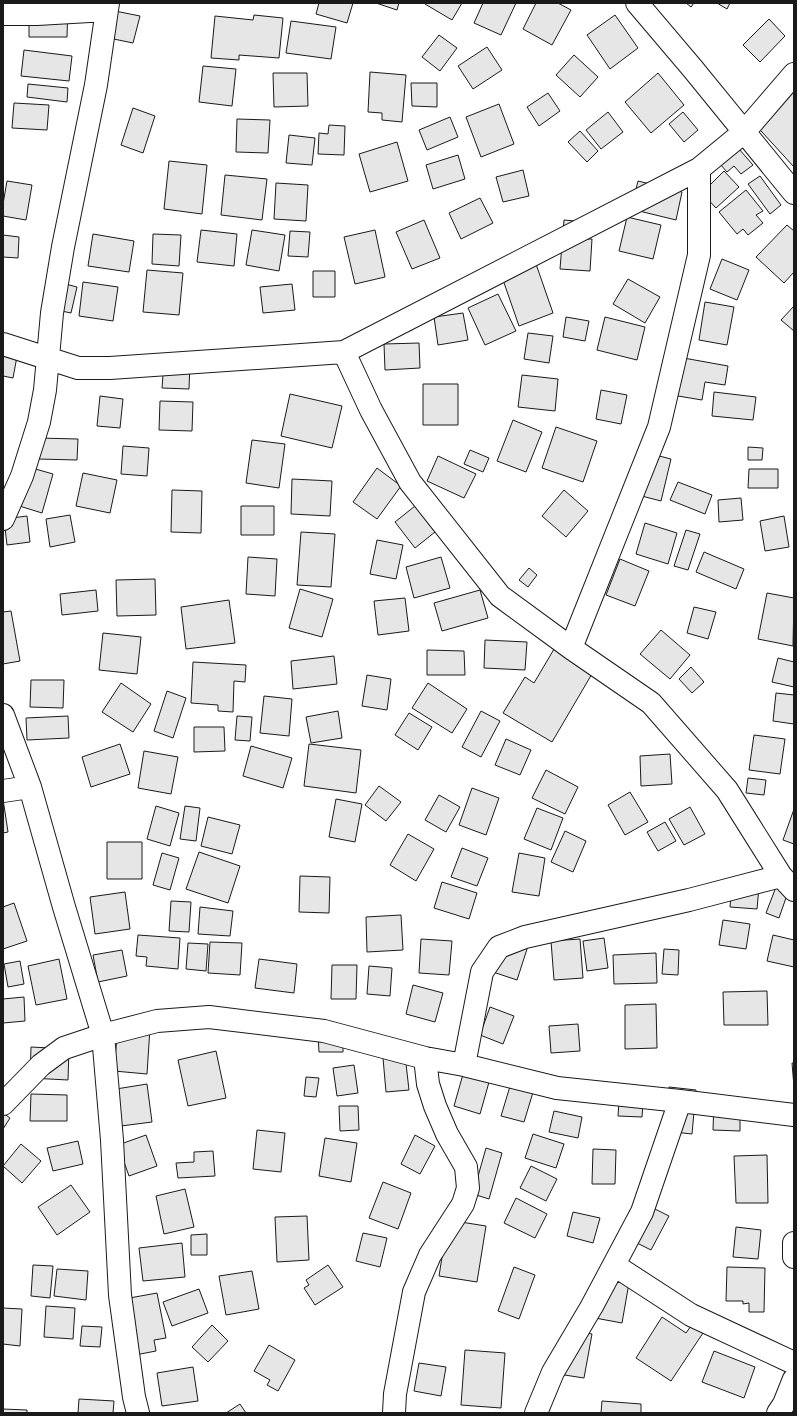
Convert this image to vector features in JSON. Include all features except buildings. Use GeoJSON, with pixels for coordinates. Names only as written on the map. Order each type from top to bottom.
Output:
{"type":"FeatureCollection","features":[{"type":"Feature","properties":{"kind":"street"},"geometry":{"type":"LineString","coordinates":[[637,3],[794,193]]}},
{"type":"Feature","properties":{"kind":"street"},"geometry":{"type":"LineString","coordinates":[[3,14],[36,14],[107,7],[96,85],[63,247],[52,313],[49,359],[39,422],[22,476],[3,519]]}},
{"type":"Feature","properties":{"kind":"street"},"geometry":{"type":"LineString","coordinates":[[3,344],[78,368],[110,368],[344,352],[699,169],[744,132],[794,74]]}},
{"type":"Feature","properties":{"kind":"street"},"geometry":{"type":"LineString","coordinates":[[572,648],[659,427],[699,255],[699,169]]}},
{"type":"Feature","properties":{"kind":"street"},"geometry":{"type":"LineString","coordinates":[[344,352],[371,410],[410,482],[500,596],[650,703],[727,790],[788,883],[689,900],[525,937],[499,947],[482,972],[464,1065]]}},
{"type":"Feature","properties":{"kind":"street"},"geometry":{"type":"LineString","coordinates":[[3,715],[30,787],[64,907],[103,1035],[112,1140],[120,1295],[134,1397],[138,1413]]}},
{"type":"Feature","properties":{"kind":"street"},"geometry":{"type":"LineString","coordinates":[[3,791],[30,787]]}},
{"type":"Feature","properties":{"kind":"street"},"geometry":{"type":"LineString","coordinates":[[3,1104],[41,1065],[64,1048],[103,1035],[157,1021],[209,1017],[324,1031],[425,1058],[464,1065],[557,1088],[794,1115]]}},
{"type":"Feature","properties":{"kind":"street"},"geometry":{"type":"LineString","coordinates":[[394,1413],[414,1292],[430,1255],[463,1204],[468,1188],[466,1167],[447,1134],[435,1106],[428,1084],[425,1058]]}},
{"type":"Feature","properties":{"kind":"street"},"geometry":{"type":"LineString","coordinates":[[536,1413],[553,1372],[592,1306],[642,1212],[680,1101]]}},
{"type":"Feature","properties":{"kind":"street"},"geometry":{"type":"LineString","coordinates":[[794,1243],[794,1257]]}},
{"type":"Feature","properties":{"kind":"street"},"geometry":{"type":"LineString","coordinates":[[614,1265],[691,1314],[794,1363]]}},
{"type":"Feature","properties":{"kind":"street"},"geometry":{"type":"LineString","coordinates":[[778,1413],[784,1404],[794,1379]]}}]}
